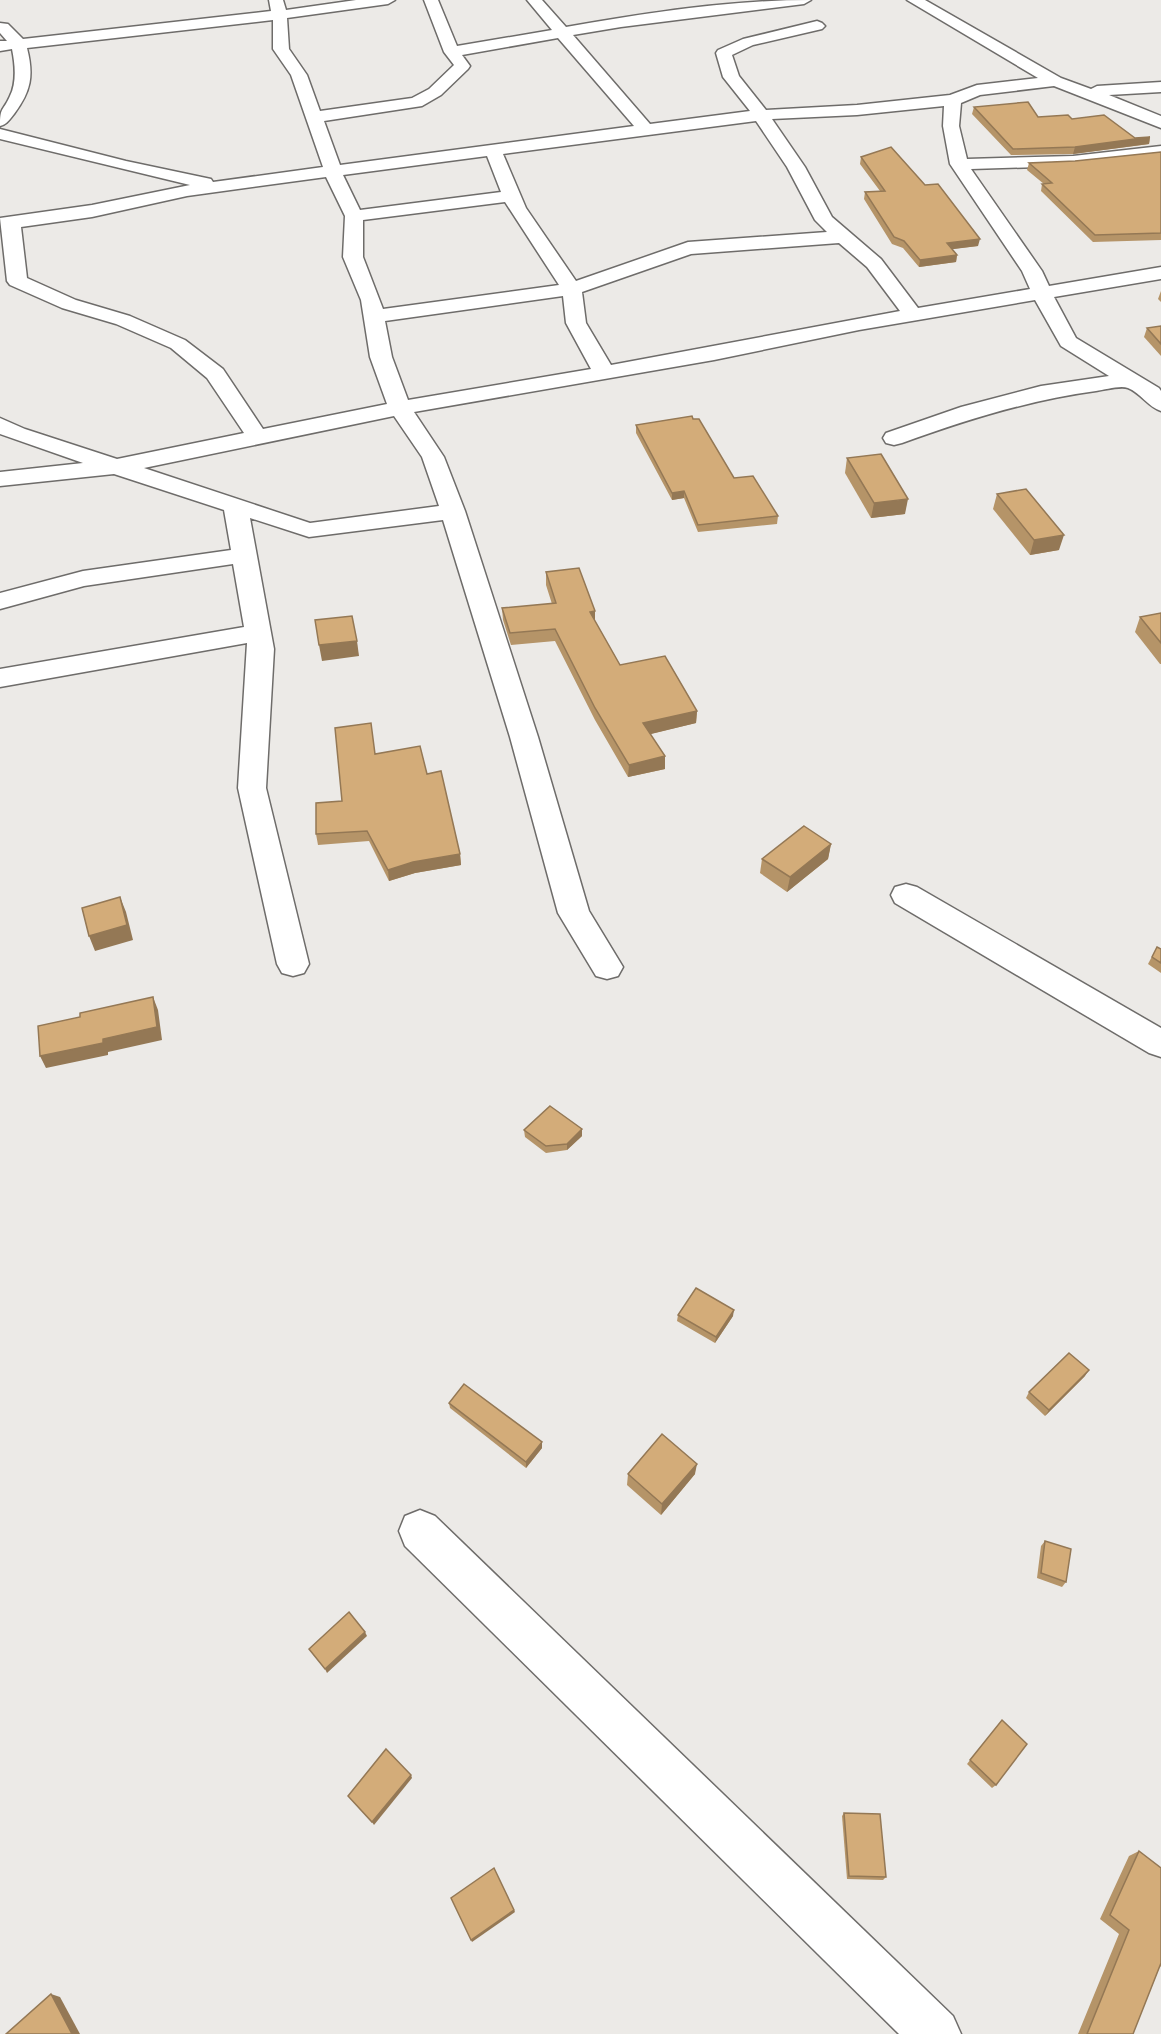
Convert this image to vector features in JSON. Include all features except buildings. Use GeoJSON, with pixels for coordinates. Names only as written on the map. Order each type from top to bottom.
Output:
{"type":"FeatureCollection","features":[{"type":"Feature","properties":{"kind":"street"},"geometry":{"type":"LineString","coordinates":[[0,46],[278,8],[388,0]]}},
{"type":"Feature","properties":{"kind":"street"},"geometry":{"type":"LineString","coordinates":[[313,118],[339,112],[416,102],[435,92],[462,66],[452,52],[431,0]]}},
{"type":"Feature","properties":{"kind":"street"},"geometry":{"type":"LineString","coordinates":[[534,0],[647,131]]}},
{"type":"Feature","properties":{"kind":"street"},"geometry":{"type":"LineString","coordinates":[[452,52],[621,22],[804,0]]}},
{"type":"Feature","properties":{"kind":"street"},"geometry":{"type":"LineString","coordinates":[[914,0],[1055,81],[1148,115],[1161,123]]}},
{"type":"Feature","properties":{"kind":"street"},"geometry":{"type":"LineString","coordinates":[[278,8],[281,49],[299,75],[333,171],[354,216],[353,257],[371,300],[381,357],[400,408],[433,457],[453,512],[524,737],[574,913],[607,967]]}},
{"type":"Feature","properties":{"kind":"street"},"geometry":{"type":"LineString","coordinates":[[0,23],[18,43],[24,67],[19,96],[0,121]]}},
{"type":"Feature","properties":{"kind":"street"},"geometry":{"type":"LineString","coordinates":[[817,26],[748,42],[724,53],[731,77],[796,167],[824,220],[874,263],[913,315]]}},
{"type":"Feature","properties":{"kind":"street"},"geometry":{"type":"LineString","coordinates":[[258,438],[214,374],[178,344],[123,320],[69,304],[17,281],[6,223],[92,211],[222,186],[761,116],[857,110],[953,100],[977,90],[1055,81]]}},
{"type":"Feature","properties":{"kind":"street"},"geometry":{"type":"LineString","coordinates":[[1085,92],[1161,87]]}},
{"type":"Feature","properties":{"kind":"street"},"geometry":{"type":"LineString","coordinates":[[953,100],[951,126],[959,164],[1032,271],[1042,295],[1068,342],[1158,396]]}},
{"type":"Feature","properties":{"kind":"street"},"geometry":{"type":"LineString","coordinates":[[0,134],[114,163],[222,186]]}},
{"type":"Feature","properties":{"kind":"street"},"geometry":{"type":"LineString","coordinates":[[493,150],[517,208],[572,289],[576,323],[603,371]]}},
{"type":"Feature","properties":{"kind":"street"},"geometry":{"type":"LineString","coordinates":[[959,164],[1073,161],[1161,151]]}},
{"type":"Feature","properties":{"kind":"street"},"geometry":{"type":"LineString","coordinates":[[354,216],[512,196]]}},
{"type":"Feature","properties":{"kind":"street"},"geometry":{"type":"LineString","coordinates":[[374,316],[572,289],[688,248],[843,237]]}},
{"type":"Feature","properties":{"kind":"street"},"geometry":{"type":"LineString","coordinates":[[0,479],[121,466],[400,408],[603,371],[714,354],[913,315],[1042,295],[1161,273]]}},
{"type":"Feature","properties":{"kind":"street"},"geometry":{"type":"LineString","coordinates":[[894,438],[969,412],[1049,391],[1129,380]]}},
{"type":"Feature","properties":{"kind":"street"},"geometry":{"type":"LineString","coordinates":[[0,425],[16,434],[121,466],[309,530],[453,512]]}},
{"type":"Feature","properties":{"kind":"street"},"geometry":{"type":"LineString","coordinates":[[235,504],[261,649],[252,788],[293,964]]}},
{"type":"Feature","properties":{"kind":"street"},"geometry":{"type":"LineString","coordinates":[[0,601],[83,579],[244,555]]}},
{"type":"Feature","properties":{"kind":"street"},"geometry":{"type":"LineString","coordinates":[[0,678],[258,633]]}},
{"type":"Feature","properties":{"kind":"street"},"geometry":{"type":"LineString","coordinates":[[906,895],[1161,1044]]}},
{"type":"Feature","properties":{"kind":"street"},"geometry":{"type":"LineString","coordinates":[[420,1531],[935,2034]]}}]}
